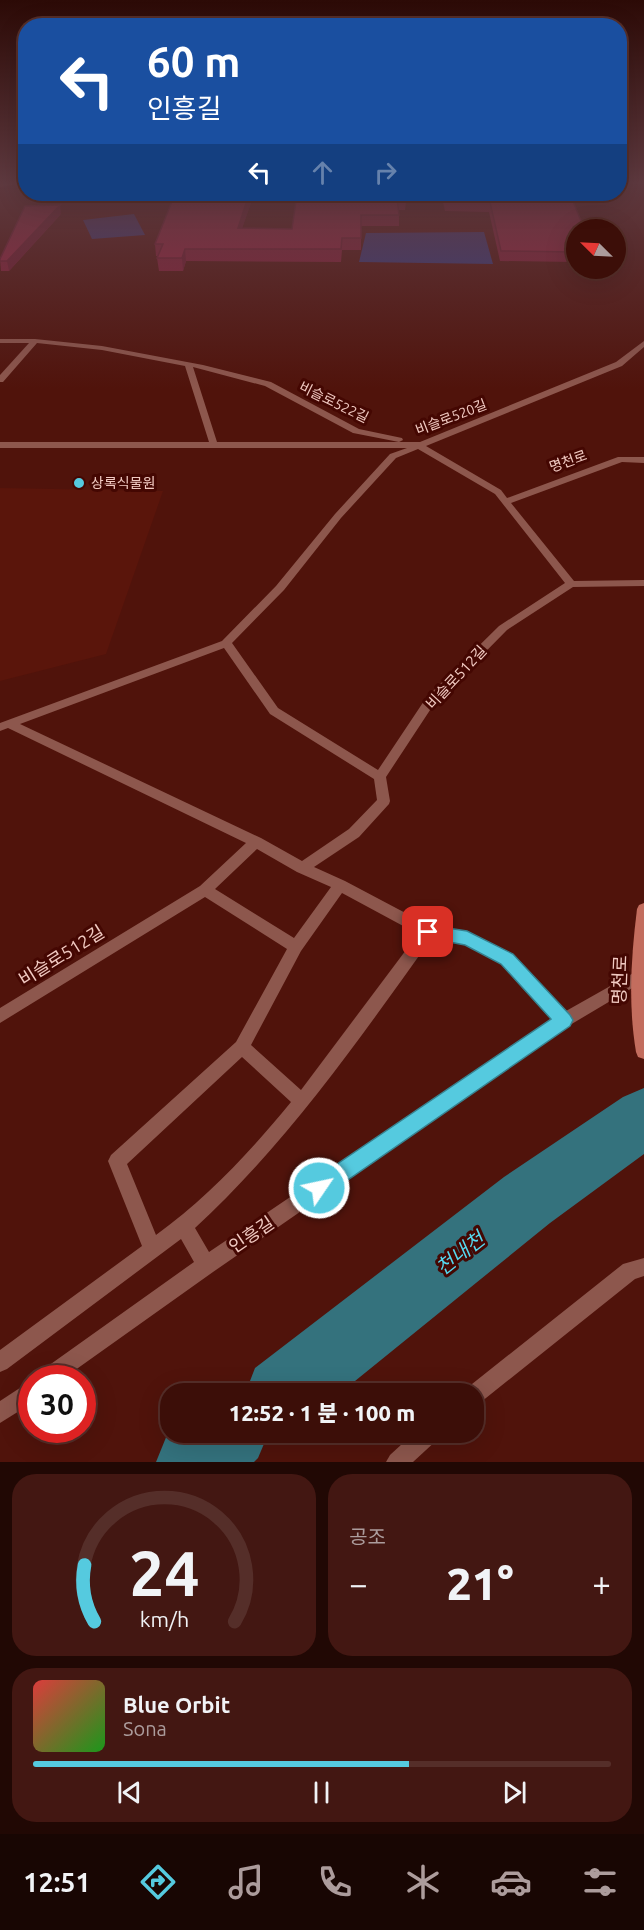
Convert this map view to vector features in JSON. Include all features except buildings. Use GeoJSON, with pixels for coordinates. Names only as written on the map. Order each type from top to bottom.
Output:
{"type":"FeatureCollection","features":[{"type":"Feature","properties":{"kind":"street","name":"비슬로522길"},"geometry":{"type":"LineString","coordinates":[[0,341],[35,341],[102,348],[188,364],[268,384],[356,430],[421,445],[498,492],[571,584]]}},
{"type":"Feature","properties":{"kind":"street"},"geometry":{"type":"LineString","coordinates":[[0,380],[35,341]]}},
{"type":"Feature","properties":{"kind":"street","name":"비슬로520길"},"geometry":{"type":"LineString","coordinates":[[0,445],[421,445],[619,364],[644,344]]}},
{"type":"Feature","properties":{"kind":"street"},"geometry":{"type":"LineString","coordinates":[[188,364],[214,445]]}},
{"type":"Feature","properties":{"kind":"street"},"geometry":{"type":"LineString","coordinates":[[5,725],[226,643],[280,588],[338,516],[393,456],[421,445]]}},
{"type":"Feature","properties":{"kind":"street","name":"명천로"},"geometry":{"type":"LineString","coordinates":[[506,502],[621,459],[644,459]]}},
{"type":"Feature","properties":{"kind":"street"},"geometry":{"type":"LineString","coordinates":[[571,584],[644,583]]}},
{"type":"Feature","properties":{"kind":"street","name":"비슬로512길"},"geometry":{"type":"LineString","coordinates":[[380,777],[430,701],[503,628],[571,584]]}},
{"type":"Feature","properties":{"kind":"street"},"geometry":{"type":"LineString","coordinates":[[226,643],[274,711],[380,777],[384,801],[354,833],[302,868]]}},
{"type":"Feature","properties":{"kind":"street"},"geometry":{"type":"LineString","coordinates":[[5,725],[256,842],[428,932],[467,938],[507,959],[564,1020]]}},
{"type":"Feature","properties":{"kind":"street","name":"비슬로512길"},"geometry":{"type":"LineString","coordinates":[[0,1016],[205,890],[256,842]]}},
{"type":"Feature","properties":{"kind":"street"},"geometry":{"type":"LineString","coordinates":[[152,1248],[117,1161],[242,1047],[297,947],[340,885]]}},
{"type":"Feature","properties":{"kind":"street"},"geometry":{"type":"LineString","coordinates":[[205,890],[297,947]]}},
{"type":"Feature","properties":{"kind":"street","name":"명천로"},"geometry":{"type":"LineString","coordinates":[[644,909],[637,1020],[644,1052]]}},
{"type":"Feature","properties":{"kind":"street"},"geometry":{"type":"LineString","coordinates":[[0,1362],[209,1205],[303,1101],[428,932]]}},
{"type":"Feature","properties":{"kind":"street","name":"인흥길"},"geometry":{"type":"LineString","coordinates":[[66,1365],[206,1265],[564,1020],[640,975]]}},
{"type":"Feature","properties":{"kind":"street"},"geometry":{"type":"LineString","coordinates":[[242,1047],[303,1101]]}},
{"type":"Feature","properties":{"kind":"street"},"geometry":{"type":"LineString","coordinates":[[184,1226],[206,1265]]}},
{"type":"Feature","properties":{"kind":"street"},"geometry":{"type":"LineString","coordinates":[[484,1387],[630,1271],[644,1267]]}},
{"type":"Feature","properties":{"kind":"street"},"geometry":{"type":"LineString","coordinates":[[0,1413],[18,1400]]}},
{"type":"Feature","properties":{"kind":"street"},"geometry":{"type":"LineString","coordinates":[[397,1462],[419,1443]]}},
{"type":"Feature","properties":{"kind":"shaded area"},"geometry":{"type":"Polygon","coordinates":[[[361,252],[490,252],[493,264],[359,262],[361,252]]]}},
{"type":"Feature","properties":{"kind":"shaded area"},"geometry":{"type":"Polygon","coordinates":[[[0,488],[163,491],[106,654],[0,681],[0,488]]]}},
{"type":"Feature","properties":{"kind":"waterway","name":"천내천"},"geometry":{"type":"LineString","coordinates":[[295,1383],[527,1200],[644,1118]]}},
{"type":"Feature","properties":{"kind":"waterway","name":"천내천"},"geometry":{"type":"LineString","coordinates":[[194,1462],[218,1443]]}},
{"type":"Feature","properties":{"kind":"place","name":"상록식물원"},"geometry":{"type":"Point","coordinates":[79,483]}},
{"type":"Feature","properties":{"kind":"route"},"geometry":{"type":"LineString","coordinates":[[319,1188],[564,1020],[507,959],[467,938],[428,932]]}}]}
